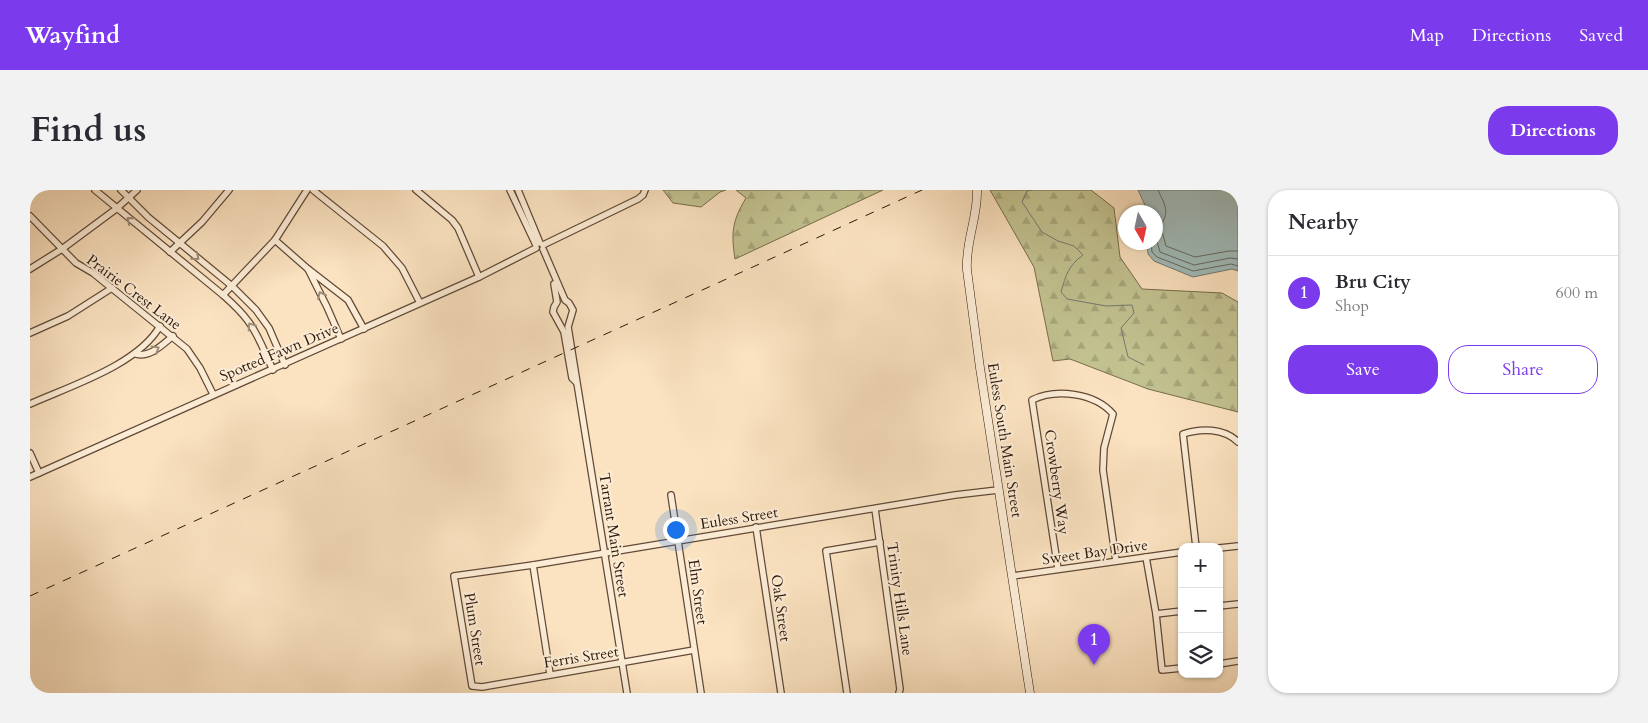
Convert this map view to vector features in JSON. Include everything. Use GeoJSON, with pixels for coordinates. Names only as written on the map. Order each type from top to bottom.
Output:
{"type":"FeatureCollection","features":[{"type":"Feature","properties":{"kind":"street"},"geometry":{"type":"LineString","coordinates":[[95,190],[223,295],[248,320],[272,370]]}},
{"type":"Feature","properties":{"kind":"street"},"geometry":{"type":"LineString","coordinates":[[121,190],[179,243],[232,286],[263,319],[285,364]]}},
{"type":"Feature","properties":{"kind":"street"},"geometry":{"type":"LineString","coordinates":[[30,269],[62,250],[116,209],[137,190]]}},
{"type":"Feature","properties":{"kind":"street"},"geometry":{"type":"LineString","coordinates":[[170,252],[202,222],[229,190]]}},
{"type":"Feature","properties":{"kind":"street"},"geometry":{"type":"LineString","coordinates":[[223,295],[275,240],[307,190]]}},
{"type":"Feature","properties":{"kind":"street"},"geometry":{"type":"LineString","coordinates":[[313,190],[383,246],[402,268],[420,303]]}},
{"type":"Feature","properties":{"kind":"street"},"geometry":{"type":"LineString","coordinates":[[416,190],[452,220],[458,228],[479,278]]}},
{"type":"Feature","properties":{"kind":"street"},"geometry":{"type":"LineString","coordinates":[[510,190],[565,300],[573,307],[568,327],[570,351]]}},
{"type":"Feature","properties":{"kind":"street"},"geometry":{"type":"LineString","coordinates":[[518,190],[556,290],[557,302],[553,312],[562,327],[570,351]]}},
{"type":"Feature","properties":{"kind":"street","name":"Spotted Fawn Drive"},"geometry":{"type":"LineString","coordinates":[[30,477],[213,394],[272,370],[479,278],[638,199],[644,195],[645,190]]}},
{"type":"Feature","properties":{"kind":"street","name":"Euless South Main Street"},"geometry":{"type":"LineString","coordinates":[[976,190],[976,206],[966,263],[998,490],[1030,693]]}},
{"type":"Feature","properties":{"kind":"street","name":"Prairie Crest Lane"},"geometry":{"type":"LineString","coordinates":[[30,216],[76,263],[94,273],[187,349],[200,368],[213,394]]}},
{"type":"Feature","properties":{"kind":"street"},"geometry":{"type":"LineString","coordinates":[[275,240],[348,300],[364,329]]}},
{"type":"Feature","properties":{"kind":"street"},"geometry":{"type":"LineString","coordinates":[[308,269],[328,307],[341,339]]}},
{"type":"Feature","properties":{"kind":"street"},"geometry":{"type":"LineString","coordinates":[[30,333],[68,316],[112,288]]}},
{"type":"Feature","properties":{"kind":"street"},"geometry":{"type":"LineString","coordinates":[[557,302],[565,300]]}},
{"type":"Feature","properties":{"kind":"street"},"geometry":{"type":"LineString","coordinates":[[30,404],[111,368],[136,354],[154,336],[160,326]]}},
{"type":"Feature","properties":{"kind":"street"},"geometry":{"type":"LineString","coordinates":[[136,354],[142,356],[151,352],[173,336]]}},
{"type":"Feature","properties":{"kind":"street","name":"Tarrant Main Street"},"geometry":{"type":"LineString","coordinates":[[570,351],[572,378],[576,382],[627,693]]}},
{"type":"Feature","properties":{"kind":"street","name":"Crowberry Way"},"geometry":{"type":"LineString","coordinates":[[1058,569],[1032,400],[1048,395],[1080,396],[1101,405],[1112,414],[1113,418],[1104,448],[1103,459],[1104,482],[1116,561]]}},
{"type":"Feature","properties":{"kind":"street"},"geometry":{"type":"LineString","coordinates":[[1196,543],[1183,434],[1208,430],[1221,431],[1230,435],[1238,442]]}},
{"type":"Feature","properties":{"kind":"street"},"geometry":{"type":"LineString","coordinates":[[30,453],[39,473]]}},
{"type":"Feature","properties":{"kind":"street","name":"Euless Street"},"geometry":{"type":"LineString","coordinates":[[454,576],[534,565],[955,495],[998,490]]}},
{"type":"Feature","properties":{"kind":"street","name":"Elm Street"},"geometry":{"type":"LineString","coordinates":[[671,495],[701,693]]}},
{"type":"Feature","properties":{"kind":"street","name":"Trinity Hills Lane"},"geometry":{"type":"LineString","coordinates":[[875,509],[900,689],[899,693]]}},
{"type":"Feature","properties":{"kind":"street","name":"Oak Street"},"geometry":{"type":"LineString","coordinates":[[756,528],[780,693]]}},
{"type":"Feature","properties":{"kind":"street"},"geometry":{"type":"LineString","coordinates":[[847,693],[826,551],[880,542]]}},
{"type":"Feature","properties":{"kind":"street"},"geometry":{"type":"LineString","coordinates":[[1223,548],[1238,546]]}},
{"type":"Feature","properties":{"kind":"street","name":"Sweet Bay Drive"},"geometry":{"type":"LineString","coordinates":[[1012,576],[1178,553]]}},
{"type":"Feature","properties":{"kind":"street"},"geometry":{"type":"LineString","coordinates":[[1146,557],[1156,614],[1162,670],[1178,668]]}},
{"type":"Feature","properties":{"kind":"street"},"geometry":{"type":"LineString","coordinates":[[534,565],[550,674]]}},
{"type":"Feature","properties":{"kind":"street","name":"Plum Street"},"geometry":{"type":"LineString","coordinates":[[454,576],[472,686]]}},
{"type":"Feature","properties":{"kind":"street"},"geometry":{"type":"LineString","coordinates":[[1223,606],[1238,604]]}},
{"type":"Feature","properties":{"kind":"street"},"geometry":{"type":"LineString","coordinates":[[1156,614],[1178,611]]}},
{"type":"Feature","properties":{"kind":"street","name":"Ferris Street"},"geometry":{"type":"LineString","coordinates":[[472,686],[482,687],[694,650]]}},
{"type":"Feature","properties":{"kind":"street"},"geometry":{"type":"LineString","coordinates":[[1223,663],[1238,661]]}},
{"type":"Feature","properties":{"kind":"green space"},"geometry":{"type":"Polygon","coordinates":[[[663,190],[726,190],[720,192],[701,207],[673,203],[663,190]]]}},
{"type":"Feature","properties":{"kind":"green space"},"geometry":{"type":"Polygon","coordinates":[[[736,190],[883,190],[735,259],[733,234],[735,221],[746,198],[736,190]]]}},
{"type":"Feature","properties":{"kind":"green space"},"geometry":{"type":"Polygon","coordinates":[[[990,190],[1091,190],[1114,208],[1120,257],[1142,289],[1222,293],[1238,302],[1238,412],[1148,389],[1070,359],[1053,361],[1034,267],[990,190]]]}},
{"type":"Feature","properties":{"kind":"water"},"geometry":{"type":"Polygon","coordinates":[[[1138,190],[1238,190],[1238,271],[1232,269],[1193,277],[1154,261],[1148,254],[1148,250],[1163,250],[1163,205],[1145,205],[1138,190]]]}},
{"type":"Feature","properties":{"kind":"waterway"},"geometry":{"type":"LineString","coordinates":[[1032,190],[1027,191],[1022,202],[1042,232],[1058,241],[1074,246],[1083,255],[1068,271],[1061,292],[1067,299],[1106,306],[1132,305],[1134,313],[1121,328],[1128,357],[1144,365]]}},
{"type":"Feature","properties":{"kind":"railway"},"geometry":{"type":"LineString","coordinates":[[30,596],[922,190]]}},
{"type":"Feature","properties":{"kind":"place","name":"Bru City"},"geometry":{"type":"Point","coordinates":[1094,665]}}]}
